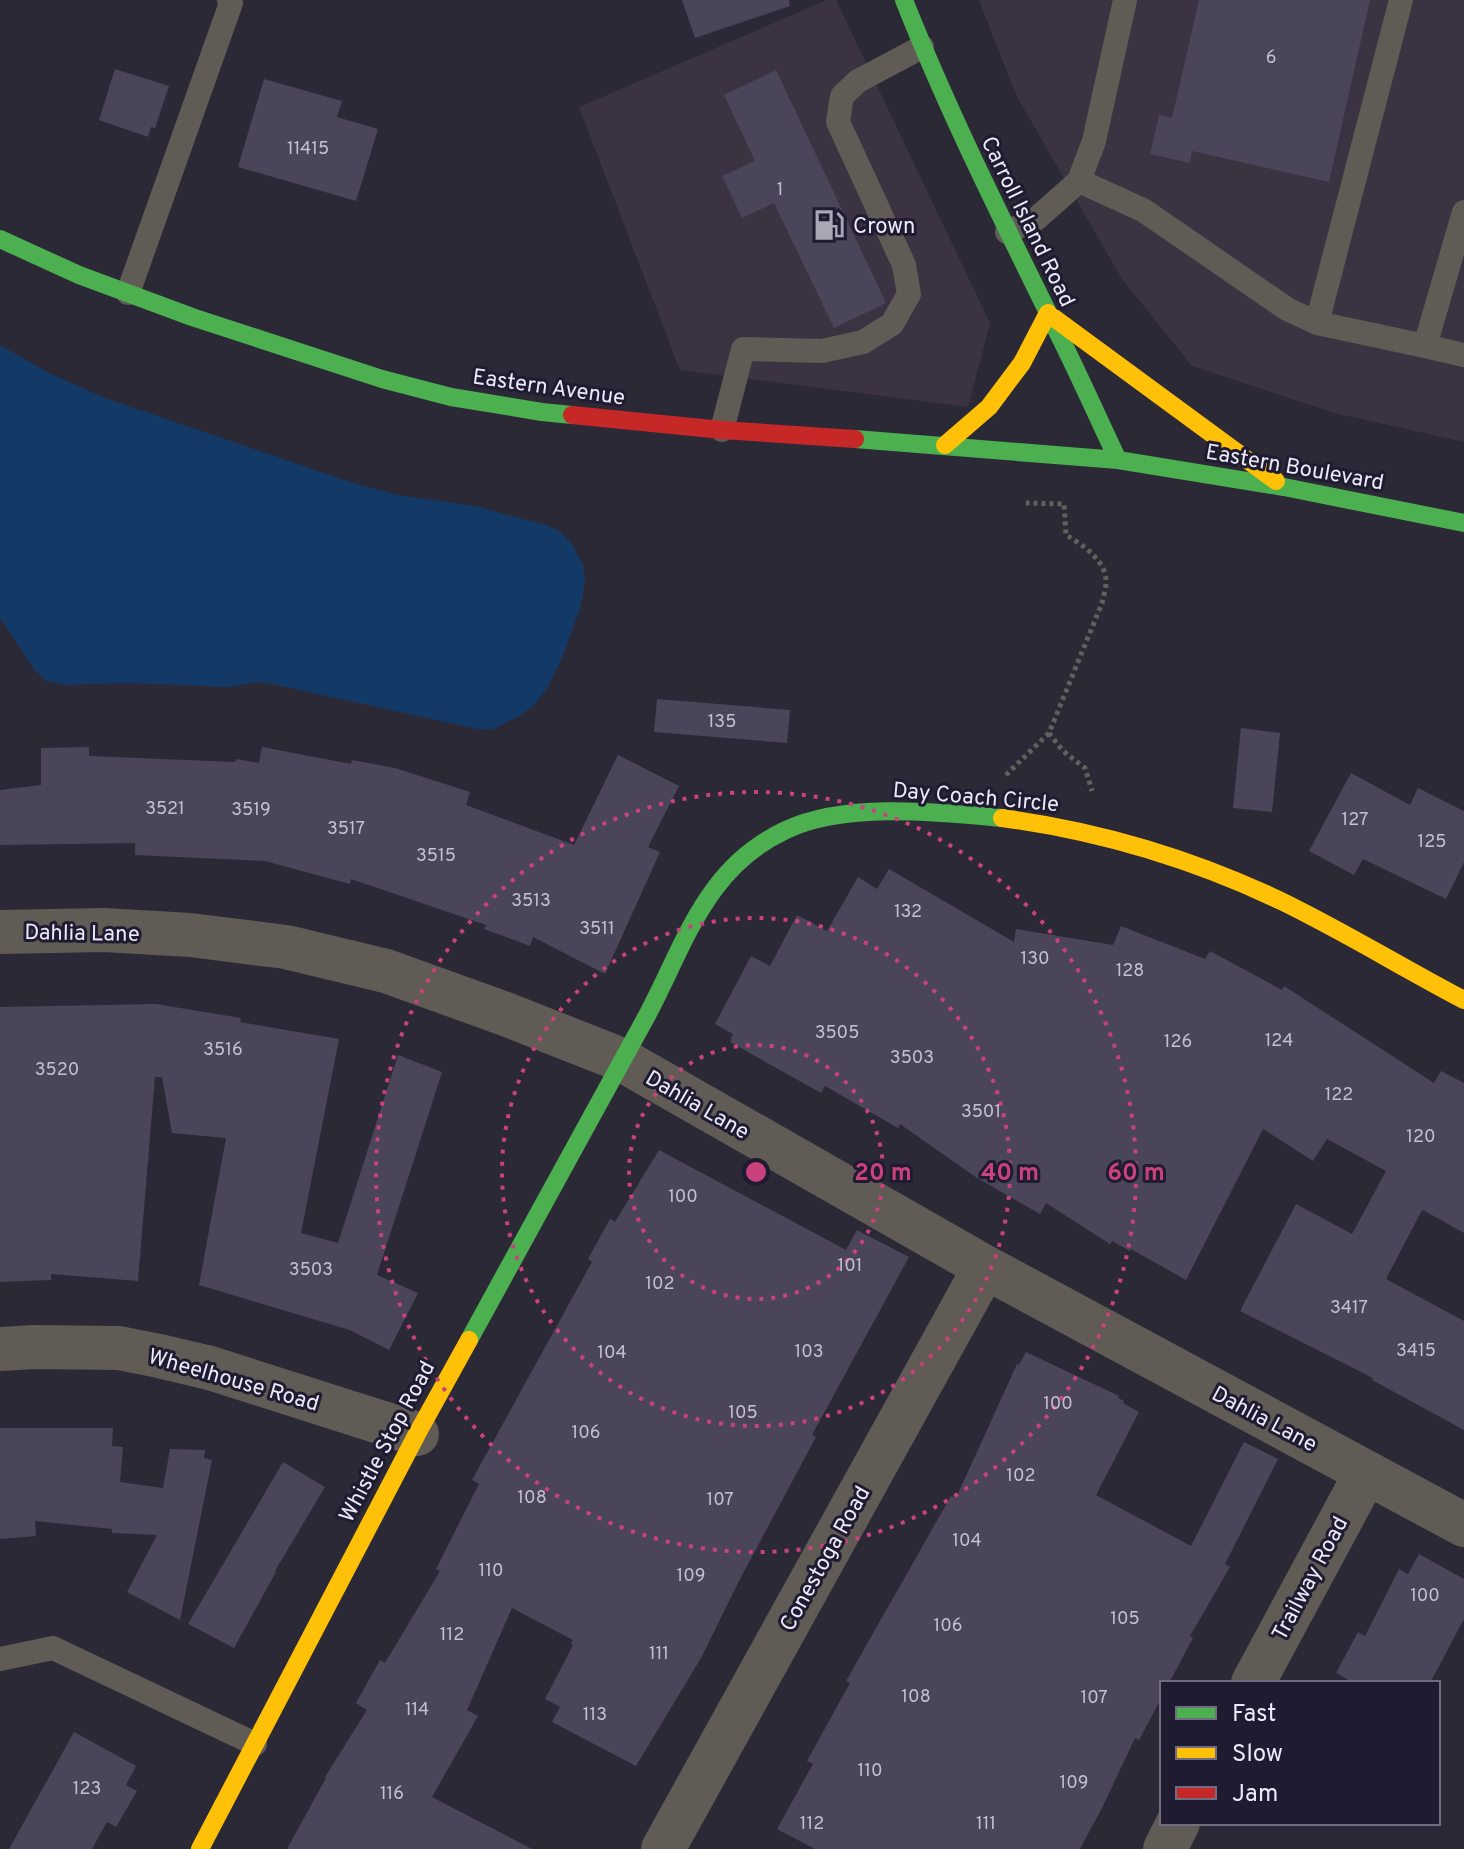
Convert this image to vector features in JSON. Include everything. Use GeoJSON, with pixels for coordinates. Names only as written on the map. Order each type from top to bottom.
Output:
{"type":"FeatureCollection","features":[{"type":"Feature","properties":{"kind":"street","name":"Carroll Island Road"},"geometry":{"type":"LineString","coordinates":[[904,0],[959,134],[1118,460]]}},
{"type":"Feature","properties":{"kind":"street","name":"Eastern Avenue"},"geometry":{"type":"LineString","coordinates":[[0,239],[79,275],[192,317],[382,379],[451,397],[542,412],[722,430],[1118,460]]}},
{"type":"Feature","properties":{"kind":"street"},"geometry":{"type":"LineString","coordinates":[[945,445],[989,407],[1022,363],[1048,313],[1284,487]]}},
{"type":"Feature","properties":{"kind":"street","name":"Eastern Boulevard"},"geometry":{"type":"LineString","coordinates":[[1118,460],[1284,487],[1464,523]]}},
{"type":"Feature","properties":{"kind":"street","name":"Day Coach Circle"},"geometry":{"type":"LineString","coordinates":[[622,1060],[649,1012],[680,944],[711,892],[732,867],[785,829],[818,817],[874,812],[938,812],[1038,822],[1136,845],[1184,860],[1280,900],[1464,1000]]}},
{"type":"Feature","properties":{"kind":"street","name":"Dahlia Lane"},"geometry":{"type":"LineString","coordinates":[[0,932],[104,930],[190,935],[286,947],[386,971],[622,1060],[985,1267],[1464,1525]]}},
{"type":"Feature","properties":{"kind":"street","name":"Whistle Stop Road"},"geometry":{"type":"LineString","coordinates":[[200,1849],[417,1434],[622,1060]]}},
{"type":"Feature","properties":{"kind":"street","name":"Conestoga Road"},"geometry":{"type":"LineString","coordinates":[[663,1849],[985,1267]]}},
{"type":"Feature","properties":{"kind":"street","name":"Wheelhouse Road"},"geometry":{"type":"LineString","coordinates":[[0,1349],[119,1348],[159,1356],[210,1368],[417,1434]]}},
{"type":"Feature","properties":{"kind":"street","name":"Trailway Road"},"geometry":{"type":"LineString","coordinates":[[1254,1681],[1366,1473]]}},
{"type":"Feature","properties":{"kind":"street"},"geometry":{"type":"LineString","coordinates":[[1165,1849],[1177,1825]]}},
{"type":"Feature","properties":{"kind":"lane"},"geometry":{"type":"LineString","coordinates":[[128,293],[231,3],[229,0]]}},
{"type":"Feature","properties":{"kind":"lane"},"geometry":{"type":"LineString","coordinates":[[1007,232],[1036,219],[1079,181],[1094,141],[1125,0]]}},
{"type":"Feature","properties":{"kind":"lane"},"geometry":{"type":"LineString","coordinates":[[1317,323],[1401,0]]}},
{"type":"Feature","properties":{"kind":"lane"},"geometry":{"type":"LineString","coordinates":[[722,430],[743,349],[822,351],[863,342],[892,324],[909,294],[904,265],[838,122],[842,96],[858,81],[922,47]]}},
{"type":"Feature","properties":{"kind":"lane"},"geometry":{"type":"LineString","coordinates":[[1079,181],[1143,210],[1287,309],[1317,323],[1464,355]]}},
{"type":"Feature","properties":{"kind":"lane"},"geometry":{"type":"LineString","coordinates":[[1425,346],[1464,212]]}},
{"type":"Feature","properties":{"kind":"lane"},"geometry":{"type":"LineString","coordinates":[[0,1659],[53,1648],[255,1744]]}},
{"type":"Feature","properties":{"kind":"path"},"geometry":{"type":"LineString","coordinates":[[1005,775],[1049,733],[1102,603],[1107,581],[1098,560],[1066,535],[1064,504],[1026,503]]}},
{"type":"Feature","properties":{"kind":"path"},"geometry":{"type":"LineString","coordinates":[[1049,733],[1063,751],[1085,768],[1093,795]]}},
{"type":"Feature","properties":{"kind":"shaded area"},"geometry":{"type":"Polygon","coordinates":[[[827,0],[836,0],[990,323],[968,407],[680,370],[579,107],[827,0]]]}},
{"type":"Feature","properties":{"kind":"shaded area"},"geometry":{"type":"Polygon","coordinates":[[[979,0],[1464,0],[1464,442],[1335,413],[1192,366],[1122,279],[1016,95],[979,0]]]}},
{"type":"Feature","properties":{"kind":"water"},"geometry":{"type":"Polygon","coordinates":[[[0,345],[51,374],[105,398],[350,482],[398,495],[475,506],[561,532],[572,544],[583,565],[585,580],[581,605],[548,687],[536,703],[520,716],[493,729],[477,729],[257,682],[229,687],[126,683],[65,685],[46,681],[0,618],[0,345]]]}},
{"type":"Feature","properties":{"kind":"building"},"geometry":{"type":"Polygon","coordinates":[[[682,0],[789,0],[790,6],[695,38],[682,0]]]}},
{"type":"Feature","properties":{"kind":"building"},"geometry":{"type":"Polygon","coordinates":[[[1199,0],[1370,0],[1329,182],[1192,151],[1190,163],[1150,154],[1159,115],[1172,118],[1199,0]]]}},
{"type":"Feature","properties":{"kind":"building"},"geometry":{"type":"Polygon","coordinates":[[[115,69],[169,86],[155,128],[151,127],[148,137],[99,120],[115,69]]]}},
{"type":"Feature","properties":{"kind":"building"},"geometry":{"type":"Polygon","coordinates":[[[776,70],[886,303],[834,328],[774,203],[742,218],[722,176],[755,161],[724,95],[776,70]]]}},
{"type":"Feature","properties":{"kind":"building"},"geometry":{"type":"Polygon","coordinates":[[[264,79],[342,101],[337,117],[378,129],[356,201],[238,167],[264,79]]]}},
{"type":"Feature","properties":{"kind":"building"},"geometry":{"type":"Polygon","coordinates":[[[657,699],[790,710],[787,743],[654,732],[657,699]]]}},
{"type":"Feature","properties":{"kind":"building"},"geometry":{"type":"Polygon","coordinates":[[[1241,728],[1280,733],[1272,812],[1233,808],[1241,728]]]}},
{"type":"Feature","properties":{"kind":"building"},"geometry":{"type":"Polygon","coordinates":[[[89,747],[89,756],[235,762],[236,759],[259,763],[262,747],[351,764],[352,760],[395,768],[470,792],[466,805],[574,845],[618,755],[679,786],[648,847],[660,852],[605,974],[533,937],[530,946],[484,929],[486,925],[351,879],[350,884],[265,861],[135,855],[135,843],[0,845],[0,790],[41,785],[41,748],[89,747]]]}},
{"type":"Feature","properties":{"kind":"building"},"geometry":{"type":"Polygon","coordinates":[[[1351,773],[1410,805],[1418,788],[1464,811],[1464,862],[1446,899],[1363,859],[1354,875],[1309,851],[1351,773]]]}},
{"type":"Feature","properties":{"kind":"building"},"geometry":{"type":"Polygon","coordinates":[[[889,869],[1014,942],[1016,929],[1113,945],[1121,926],[1205,959],[1210,951],[1282,990],[1284,986],[1434,1083],[1441,1071],[1464,1083],[1464,1233],[1423,1210],[1386,1279],[1464,1321],[1464,1430],[1373,1378],[1240,1311],[1296,1204],[1352,1234],[1386,1171],[1327,1139],[1313,1161],[1263,1129],[1186,1280],[1131,1249],[1112,1241],[1110,1244],[1046,1203],[1040,1214],[977,1178],[900,1124],[898,1128],[825,1086],[821,1093],[730,1042],[733,1034],[715,1024],[751,956],[770,966],[797,915],[827,931],[858,877],[877,889],[889,869]]]}},
{"type":"Feature","properties":{"kind":"building"},"geometry":{"type":"Polygon","coordinates":[[[156,1004],[339,1039],[301,1233],[338,1243],[398,1055],[442,1072],[377,1275],[418,1293],[389,1350],[350,1330],[199,1285],[226,1138],[172,1133],[162,1077],[155,1077],[138,1281],[51,1274],[51,1280],[0,1282],[0,1007],[156,1004]]]}},
{"type":"Feature","properties":{"kind":"building"},"geometry":{"type":"Polygon","coordinates":[[[659,1150],[846,1250],[857,1230],[909,1257],[812,1435],[816,1437],[701,1658],[636,1766],[552,1722],[560,1707],[545,1699],[573,1640],[512,1608],[467,1710],[478,1716],[432,1797],[532,1849],[287,1849],[325,1777],[367,1710],[356,1703],[380,1660],[385,1663],[440,1571],[436,1569],[479,1484],[472,1480],[592,1262],[588,1259],[610,1219],[615,1222],[659,1150]]]}},
{"type":"Feature","properties":{"kind":"building"},"geometry":{"type":"Polygon","coordinates":[[[1026,1352],[1119,1396],[1123,1403],[1139,1412],[1096,1495],[1191,1546],[1244,1442],[1278,1459],[1225,1564],[1230,1567],[1190,1636],[1193,1638],[1170,1681],[1160,1681],[1160,1701],[1139,1740],[1135,1738],[1080,1849],[815,1849],[777,1829],[813,1764],[807,1761],[850,1683],[846,1681],[951,1496],[956,1498],[1026,1352]]]}},
{"type":"Feature","properties":{"kind":"building"},"geometry":{"type":"Polygon","coordinates":[[[0,1428],[113,1428],[112,1446],[123,1447],[120,1482],[163,1488],[170,1449],[205,1450],[204,1458],[212,1460],[180,1620],[127,1592],[157,1535],[112,1533],[112,1529],[35,1521],[36,1536],[0,1539],[0,1428]]]}},
{"type":"Feature","properties":{"kind":"building"},"geometry":{"type":"Polygon","coordinates":[[[283,1462],[325,1487],[234,1648],[188,1624],[283,1462]]]}},
{"type":"Feature","properties":{"kind":"building"},"geometry":{"type":"Polygon","coordinates":[[[1419,1554],[1464,1579],[1464,1619],[1431,1681],[1350,1681],[1336,1673],[1358,1632],[1365,1636],[1399,1569],[1408,1574],[1419,1554]]]}},
{"type":"Feature","properties":{"kind":"building"},"geometry":{"type":"Polygon","coordinates":[[[74,1732],[136,1766],[126,1785],[137,1791],[116,1827],[107,1822],[92,1849],[9,1849],[74,1732]]]}},
{"type":"Feature","properties":{"kind":"traffic: fast"},"geometry":{"type":"LineString","coordinates":[[904,0],[958,126],[1118,460]]}},
{"type":"Feature","properties":{"kind":"traffic: fast"},"geometry":{"type":"LineString","coordinates":[[0,239],[79,275],[192,317],[382,379],[451,397],[572,415]]}},
{"type":"Feature","properties":{"kind":"traffic: fast"},"geometry":{"type":"LineString","coordinates":[[855,439],[1118,460],[1284,487],[1464,523]]}},
{"type":"Feature","properties":{"kind":"traffic: fast"},"geometry":{"type":"LineString","coordinates":[[469,1340],[644,1021],[695,919],[716,887],[739,862],[756,847],[786,830],[836,815],[892,811],[1002,818]]}},
{"type":"Feature","properties":{"kind":"traffic: slow"},"geometry":{"type":"LineString","coordinates":[[945,445],[989,407],[1022,363],[1048,313]]}},
{"type":"Feature","properties":{"kind":"traffic: slow"},"geometry":{"type":"LineString","coordinates":[[1054,318],[1276,481]]}},
{"type":"Feature","properties":{"kind":"traffic: slow"},"geometry":{"type":"LineString","coordinates":[[1002,818],[1110,839],[1214,872],[1304,913],[1464,1000]]}},
{"type":"Feature","properties":{"kind":"traffic: slow"},"geometry":{"type":"LineString","coordinates":[[200,1849],[469,1340]]}},
{"type":"Feature","properties":{"kind":"traffic: jam"},"geometry":{"type":"LineString","coordinates":[[572,415],[855,439]]}},
{"type":"Feature","properties":{"kind":"place","name":"Crown"},"geometry":{"type":"Point","coordinates":[829,225]}}]}
